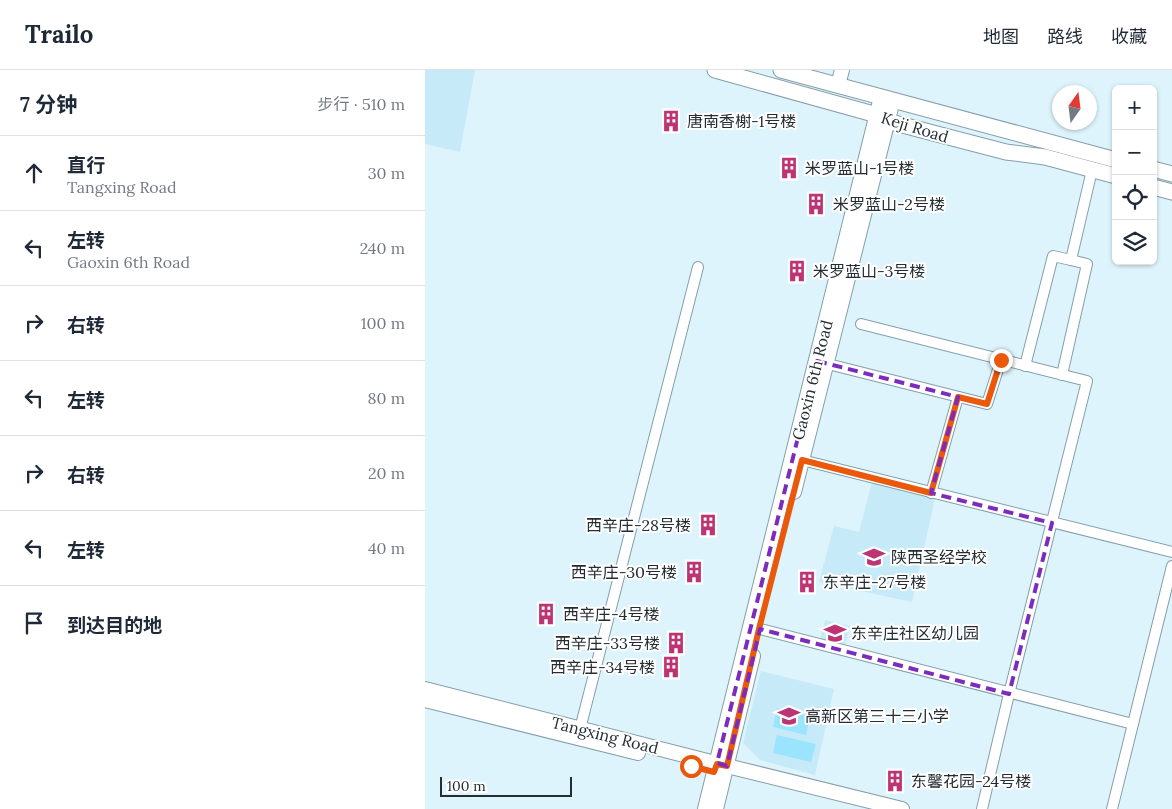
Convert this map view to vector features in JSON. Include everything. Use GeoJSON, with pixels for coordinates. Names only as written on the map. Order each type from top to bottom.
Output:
{"type":"FeatureCollection","features":[{"type":"Feature","properties":{"kind":"main road","name":"Keji Road"},"geometry":{"type":"LineString","coordinates":[[715,70],[1006,152],[1045,158],[1112,175]]}},
{"type":"Feature","properties":{"kind":"main road","name":"Keji Road"},"geometry":{"type":"LineString","coordinates":[[781,70],[1112,159]]}},
{"type":"Feature","properties":{"kind":"main road"},"geometry":{"type":"LineString","coordinates":[[1157,170],[1172,174]]}},
{"type":"Feature","properties":{"kind":"main road"},"geometry":{"type":"LineString","coordinates":[[1157,188],[1172,192]]}},
{"type":"Feature","properties":{"kind":"street"},"geometry":{"type":"LineString","coordinates":[[838,85],[842,70]]}},
{"type":"Feature","properties":{"kind":"street","name":"Gaoxin 6th Road"},"geometry":{"type":"LineString","coordinates":[[716,809],[721,769],[887,98]]}},
{"type":"Feature","properties":{"kind":"street"},"geometry":{"type":"LineString","coordinates":[[1071,260],[1092,170]]}},
{"type":"Feature","properties":{"kind":"street"},"geometry":{"type":"LineString","coordinates":[[1025,366],[1053,256],[1071,260],[1087,264],[1062,375]]}},
{"type":"Feature","properties":{"kind":"street"},"geometry":{"type":"LineString","coordinates":[[580,729],[698,267]]}},
{"type":"Feature","properties":{"kind":"street"},"geometry":{"type":"LineString","coordinates":[[861,324],[1087,381],[982,809]]}},
{"type":"Feature","properties":{"kind":"street"},"geometry":{"type":"LineString","coordinates":[[821,362],[987,404],[1001,360]]}},
{"type":"Feature","properties":{"kind":"street","name":"Gaoxin 6th Road"},"geometry":{"type":"LineString","coordinates":[[705,809],[721,769],[759,629],[802,460],[821,362]]}},
{"type":"Feature","properties":{"kind":"street"},"geometry":{"type":"LineString","coordinates":[[931,493],[958,397]]}},
{"type":"Feature","properties":{"kind":"street"},"geometry":{"type":"LineString","coordinates":[[802,460],[1172,552]]}},
{"type":"Feature","properties":{"kind":"street"},"geometry":{"type":"LineString","coordinates":[[1112,809],[1172,566]]}},
{"type":"Feature","properties":{"kind":"street"},"geometry":{"type":"LineString","coordinates":[[759,629],[1133,724]]}},
{"type":"Feature","properties":{"kind":"street","name":"Tangxing Road"},"geometry":{"type":"LineString","coordinates":[[425,689],[580,729],[865,809]]}},
{"type":"Feature","properties":{"kind":"street","name":"Tangxing Road"},"geometry":{"type":"LineString","coordinates":[[425,700],[902,809]]}},
{"type":"Feature","properties":{"kind":"highlighted area"},"geometry":{"type":"Polygon","coordinates":[[[817,361],[958,397],[931,493],[1052,523],[1009,694],[760,629],[727,766],[717,763],[817,361]]]}},
{"type":"Feature","properties":{"kind":"shaded area"},"geometry":{"type":"Polygon","coordinates":[[[425,70],[475,70],[460,152],[425,144],[425,70]]]}},
{"type":"Feature","properties":{"kind":"shaded area","name":"陕西圣经学校"},"geometry":{"type":"Polygon","coordinates":[[[872,482],[935,499],[912,602],[819,582],[834,526],[859,532],[872,482]]]}},
{"type":"Feature","properties":{"kind":"shaded area","name":"东辛庄社区幼儿园"},"geometry":{"type":"Polygon","coordinates":[[[825,620],[850,626],[845,646],[820,640],[825,620]]]}},
{"type":"Feature","properties":{"kind":"shaded area","name":"高新区第三十三小学"},"geometry":{"type":"Polygon","coordinates":[[[761,671],[834,689],[815,775],[760,760],[743,743],[761,671]]]}},
{"type":"Feature","properties":{"kind":"shaded area"},"geometry":{"type":"Polygon","coordinates":[[[777,708],[810,716],[806,735],[773,727],[777,708]]]}},
{"type":"Feature","properties":{"kind":"shaded area"},"geometry":{"type":"Polygon","coordinates":[[[777,735],[816,744],[811,762],[773,753],[777,735]]]}},
{"type":"Feature","properties":{"kind":"place","name":"唐南香榭-1号楼"},"geometry":{"type":"Point","coordinates":[671,121]}},
{"type":"Feature","properties":{"kind":"place","name":"米罗蓝山-1号楼"},"geometry":{"type":"Point","coordinates":[789,168]}},
{"type":"Feature","properties":{"kind":"place","name":"米罗蓝山-2号楼"},"geometry":{"type":"Point","coordinates":[816,204]}},
{"type":"Feature","properties":{"kind":"place","name":"米罗蓝山-3号楼"},"geometry":{"type":"Point","coordinates":[797,271]}},
{"type":"Feature","properties":{"kind":"place","name":"西辛庄-28号楼"},"geometry":{"type":"Point","coordinates":[708,525]}},
{"type":"Feature","properties":{"kind":"place","name":"陕西圣经学校"},"geometry":{"type":"Point","coordinates":[874,557]}},
{"type":"Feature","properties":{"kind":"place","name":"西辛庄-30号楼"},"geometry":{"type":"Point","coordinates":[694,572]}},
{"type":"Feature","properties":{"kind":"place","name":"东辛庄-27号楼"},"geometry":{"type":"Point","coordinates":[807,582]}},
{"type":"Feature","properties":{"kind":"place","name":"西辛庄-4号楼"},"geometry":{"type":"Point","coordinates":[546,614]}},
{"type":"Feature","properties":{"kind":"place","name":"东辛庄社区幼儿园"},"geometry":{"type":"Point","coordinates":[835,633]}},
{"type":"Feature","properties":{"kind":"place","name":"西辛庄-33号楼"},"geometry":{"type":"Point","coordinates":[676,643]}},
{"type":"Feature","properties":{"kind":"place","name":"西辛庄-34号楼"},"geometry":{"type":"Point","coordinates":[671,667]}},
{"type":"Feature","properties":{"kind":"place","name":"高新区第三十三小学"},"geometry":{"type":"Point","coordinates":[789,716]}},
{"type":"Feature","properties":{"kind":"place","name":"东馨花园-24号楼"},"geometry":{"type":"Point","coordinates":[895,781]}},
{"type":"Feature","properties":{"kind":"route"},"geometry":{"type":"LineString","coordinates":[[691,766],[714,772],[717,764],[727,766],[759,629],[802,460],[931,493],[958,397],[987,404],[1001,360]]}}]}
